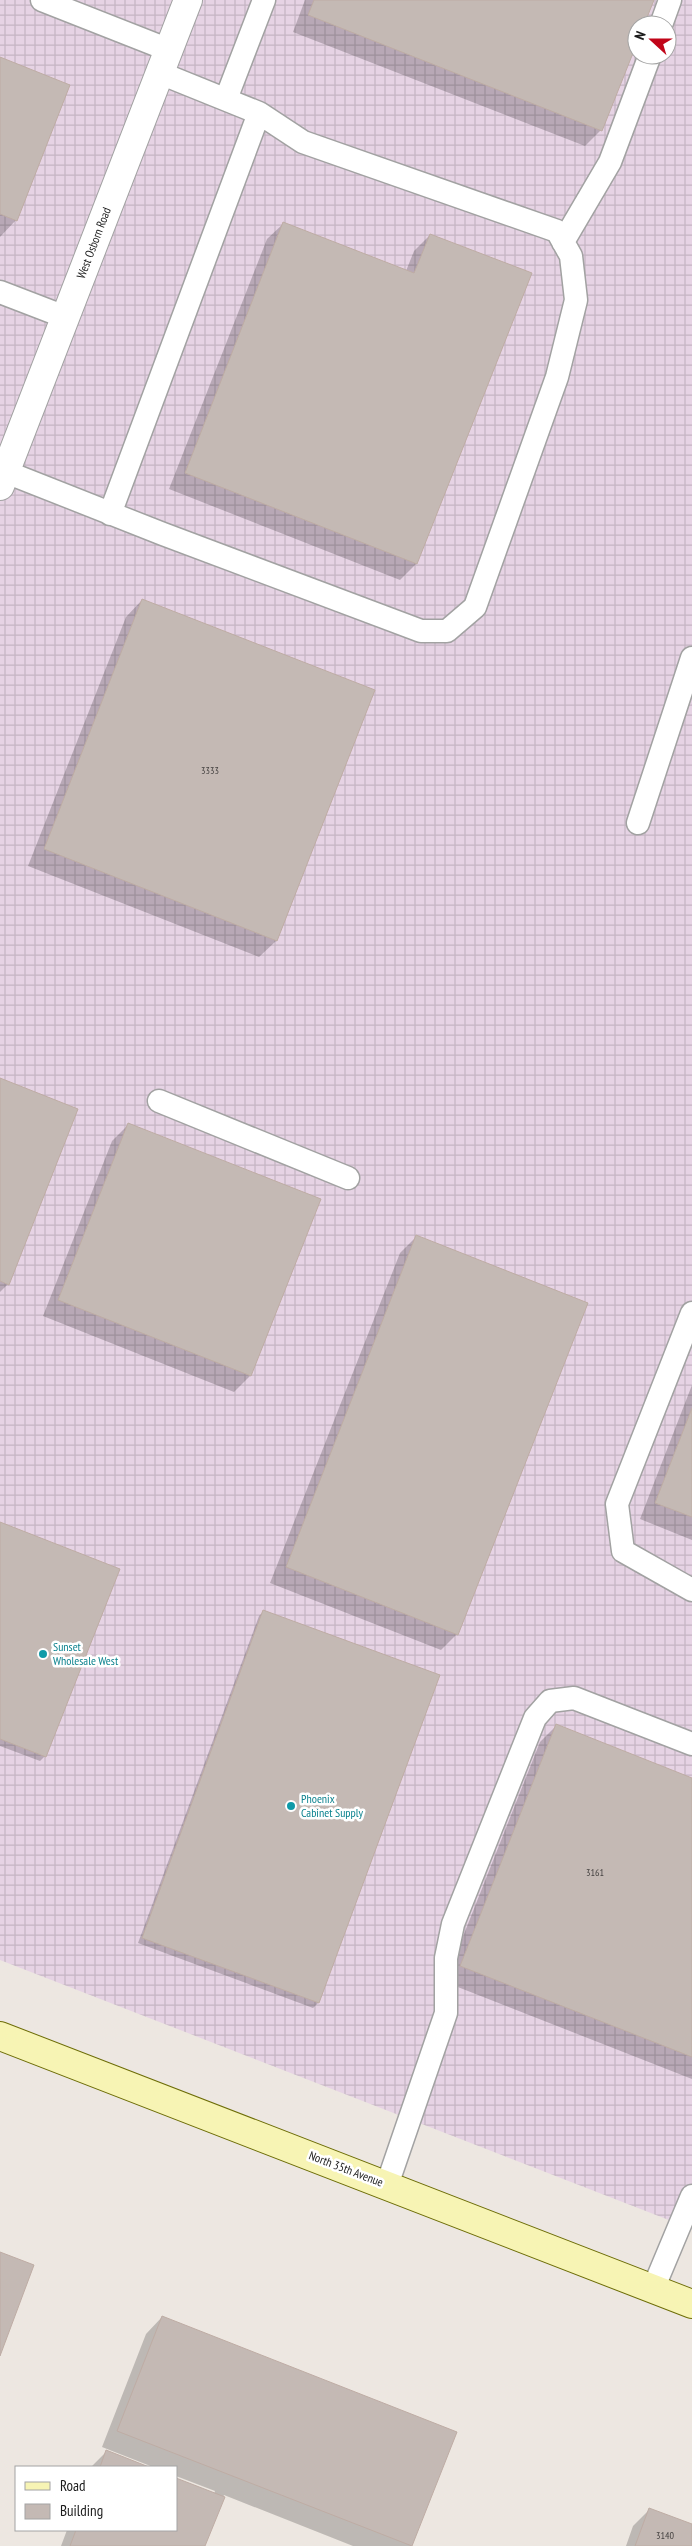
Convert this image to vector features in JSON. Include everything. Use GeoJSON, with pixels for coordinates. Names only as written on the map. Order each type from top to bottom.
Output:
{"type":"FeatureCollection","features":[{"type":"Feature","properties":{"kind":"main road","name":"North 35th Avenue"},"geometry":{"type":"LineString","coordinates":[[0,2036],[692,2304]]}},
{"type":"Feature","properties":{"kind":"street","name":"West Osborn Road"},"geometry":{"type":"LineString","coordinates":[[3,479],[188,0]]}},
{"type":"Feature","properties":{"kind":"lane"},"geometry":{"type":"LineString","coordinates":[[3,479],[110,514],[421,631],[447,631],[475,606],[557,377],[576,300],[571,256],[557,231],[303,142],[259,113],[226,99],[164,62],[79,7],[42,0]]}},
{"type":"Feature","properties":{"kind":"lane"},"geometry":{"type":"LineString","coordinates":[[226,99],[264,0]]}},
{"type":"Feature","properties":{"kind":"lane"},"geometry":{"type":"LineString","coordinates":[[665,15],[670,0]]}},
{"type":"Feature","properties":{"kind":"lane"},"geometry":{"type":"LineString","coordinates":[[563,242],[610,162],[646,65]]}},
{"type":"Feature","properties":{"kind":"lane"},"geometry":{"type":"LineString","coordinates":[[110,514],[259,113]]}},
{"type":"Feature","properties":{"kind":"lane"},"geometry":{"type":"LineString","coordinates":[[0,292],[65,317]]}},
{"type":"Feature","properties":{"kind":"lane"},"geometry":{"type":"LineString","coordinates":[[638,823],[692,658]]}},
{"type":"Feature","properties":{"kind":"lane"},"geometry":{"type":"LineString","coordinates":[[159,1101],[348,1178]]}},
{"type":"Feature","properties":{"kind":"lane"},"geometry":{"type":"LineString","coordinates":[[692,1313],[617,1504],[623,1551],[692,1590]]}},
{"type":"Feature","properties":{"kind":"lane"},"geometry":{"type":"LineString","coordinates":[[387,2186],[446,2013],[446,1958],[453,1924],[535,1718],[550,1701],[574,1698],[692,1744]]}},
{"type":"Feature","properties":{"kind":"lane"},"geometry":{"type":"LineString","coordinates":[[653,2289],[692,2196]]}},
{"type":"Feature","properties":{"kind":"shaded area"},"geometry":{"type":"Polygon","coordinates":[[[0,0],[692,0],[692,2229],[0,1960],[0,0]]]}},
{"type":"Feature","properties":{"kind":"building"},"geometry":{"type":"Polygon","coordinates":[[[314,0],[654,0],[648,15],[627,15],[628,65],[602,131],[308,15],[314,0]]]}},
{"type":"Feature","properties":{"kind":"building"},"geometry":{"type":"Polygon","coordinates":[[[0,57],[70,85],[17,221],[0,214],[0,57]]]}},
{"type":"Feature","properties":{"kind":"building"},"geometry":{"type":"Polygon","coordinates":[[[283,222],[414,273],[430,234],[532,273],[417,564],[185,473],[283,222]]]}},
{"type":"Feature","properties":{"kind":"building"},"geometry":{"type":"Polygon","coordinates":[[[142,599],[375,690],[277,941],[44,849],[142,599]]]}},
{"type":"Feature","properties":{"kind":"building"},"geometry":{"type":"Polygon","coordinates":[[[0,1078],[78,1109],[9,1285],[0,1281],[0,1078]]]}},
{"type":"Feature","properties":{"kind":"building"},"geometry":{"type":"Polygon","coordinates":[[[128,1123],[321,1199],[251,1376],[58,1300],[128,1123]]]}},
{"type":"Feature","properties":{"kind":"building"},"geometry":{"type":"Polygon","coordinates":[[[416,1235],[588,1303],[458,1635],[286,1567],[416,1235]]]}},
{"type":"Feature","properties":{"kind":"building"},"geometry":{"type":"Polygon","coordinates":[[[692,1408],[692,1517],[655,1503],[692,1408]]]}},
{"type":"Feature","properties":{"kind":"building","name":"Sunset Wholesale West"},"geometry":{"type":"Polygon","coordinates":[[[0,1522],[120,1569],[46,1757],[0,1739],[0,1522]]]}},
{"type":"Feature","properties":{"kind":"building","name":"Phoenix Cabinet Supply"},"geometry":{"type":"Polygon","coordinates":[[[263,1610],[440,1675],[319,2003],[142,1938],[263,1610]]]}},
{"type":"Feature","properties":{"kind":"building"},"geometry":{"type":"Polygon","coordinates":[[[556,1724],[692,1778],[692,2057],[460,1966],[556,1724]]]}},
{"type":"Feature","properties":{"kind":"building"},"geometry":{"type":"Polygon","coordinates":[[[0,2252],[34,2265],[0,2356],[0,2252]]]}},
{"type":"Feature","properties":{"kind":"building"},"geometry":{"type":"Polygon","coordinates":[[[162,2316],[457,2432],[412,2546],[117,2431],[162,2316]]]}},
{"type":"Feature","properties":{"kind":"building"},"geometry":{"type":"Polygon","coordinates":[[[106,2450],[146,2466],[100,2466],[106,2450]]]}},
{"type":"Feature","properties":{"kind":"building"},"geometry":{"type":"Polygon","coordinates":[[[178,2479],[225,2497],[205,2546],[70,2546],[76,2531],[178,2531],[178,2479]]]}},
{"type":"Feature","properties":{"kind":"building"},"geometry":{"type":"Polygon","coordinates":[[[649,2508],[692,2524],[692,2546],[635,2546],[649,2508]]]}},
{"type":"Feature","properties":{"kind":"place","name":"Sunset Wholesale West"},"geometry":{"type":"Point","coordinates":[43,1654]}},
{"type":"Feature","properties":{"kind":"place","name":"Phoenix Cabinet Supply"},"geometry":{"type":"Point","coordinates":[291,1806]}}]}
